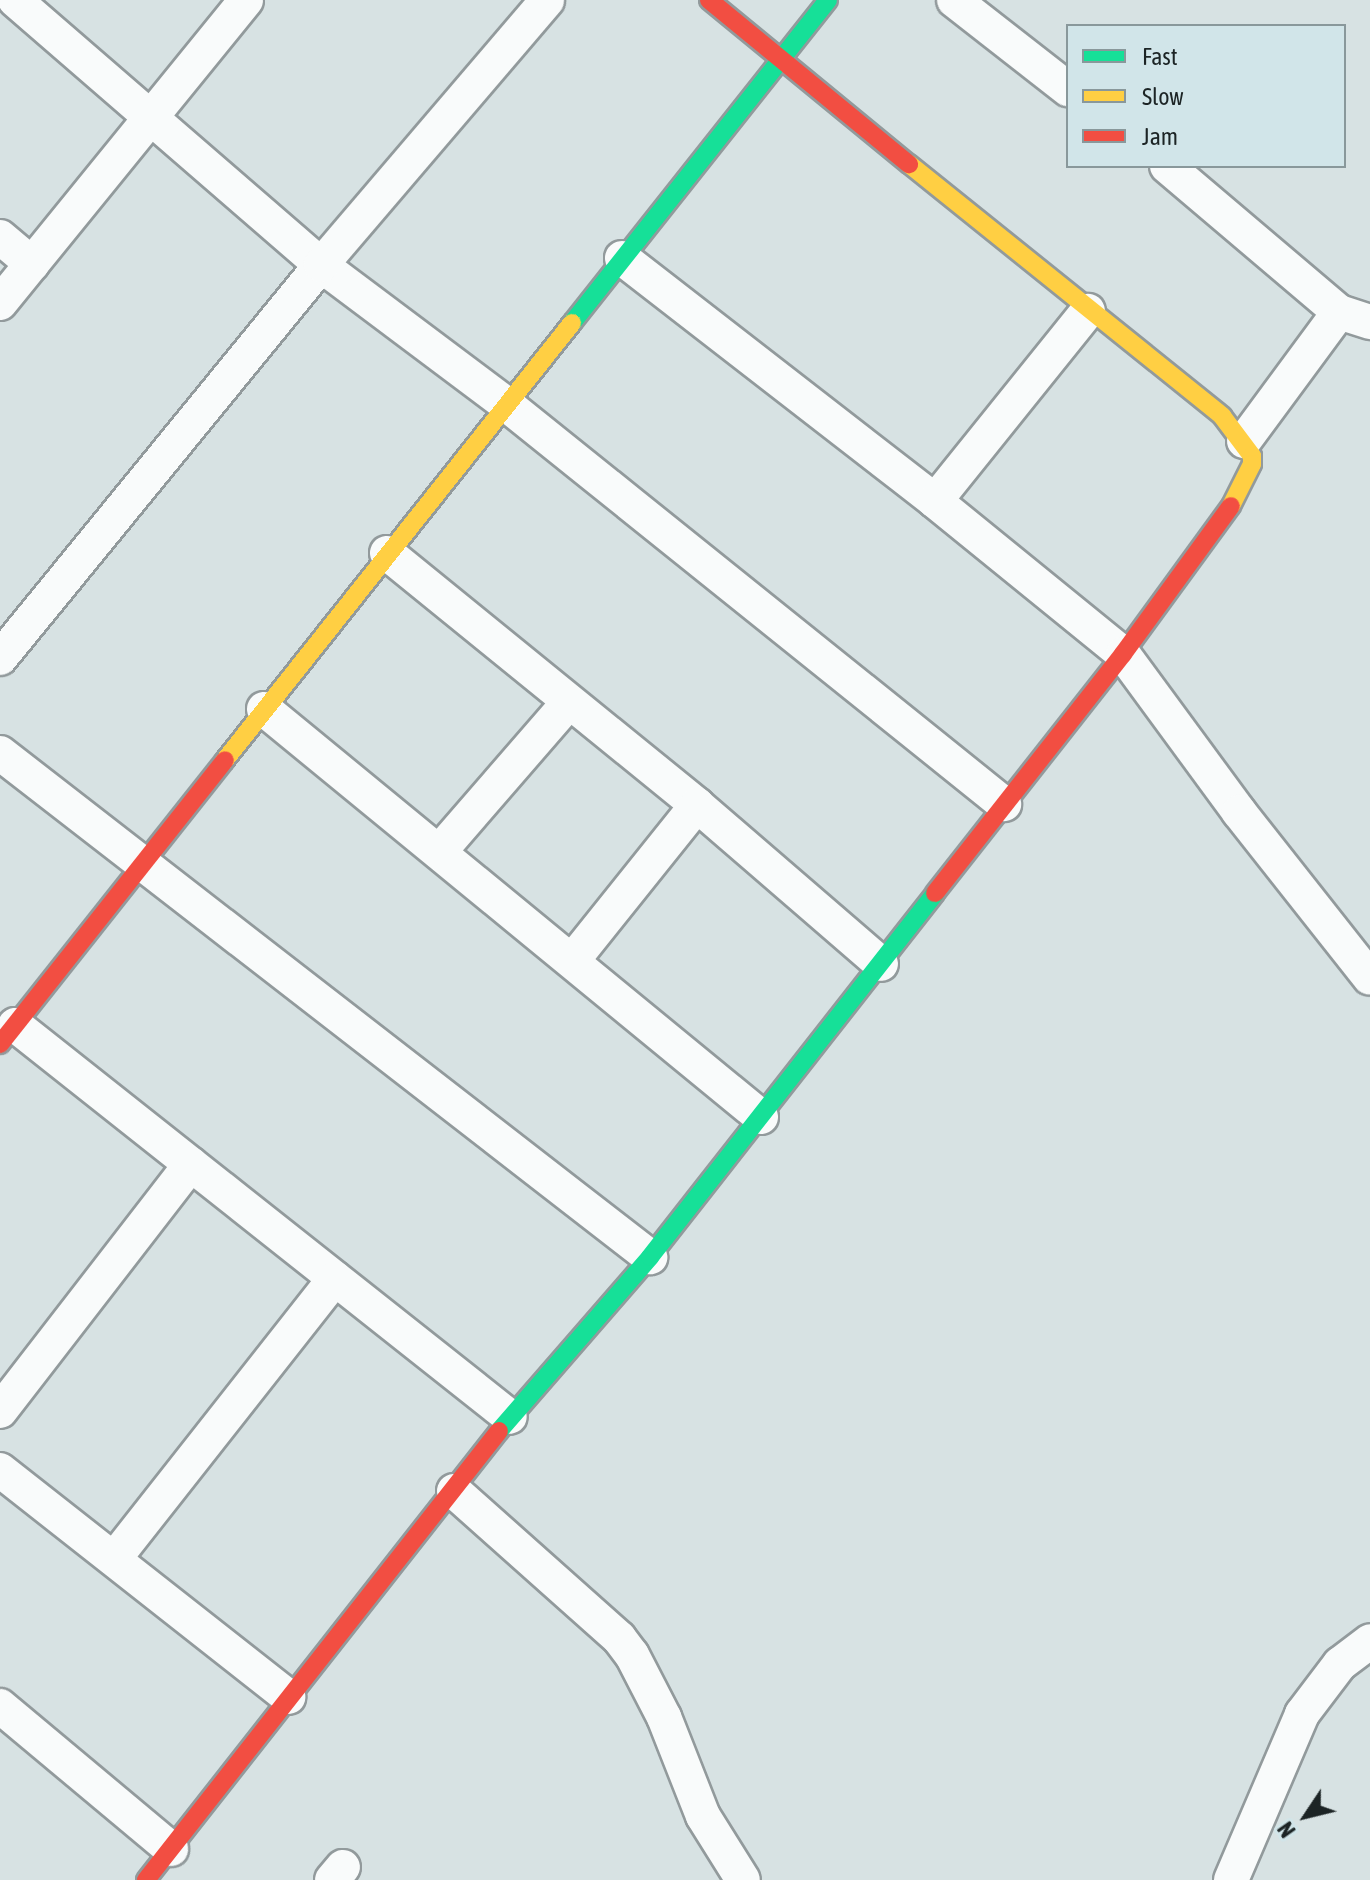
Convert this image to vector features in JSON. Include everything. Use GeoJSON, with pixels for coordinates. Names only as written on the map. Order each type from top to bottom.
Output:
{"type":"FeatureCollection","features":[{"type":"Feature","properties":{"kind":"street"},"geometry":{"type":"LineString","coordinates":[[15,0],[321,265],[506,404],[1004,804]]}},
{"type":"Feature","properties":{"kind":"street"},"geometry":{"type":"LineString","coordinates":[[0,303],[246,0]]}},
{"type":"Feature","properties":{"kind":"street"},"geometry":{"type":"LineString","coordinates":[[0,658],[321,265],[547,0]]}},
{"type":"Feature","properties":{"kind":"street"},"geometry":{"type":"LineString","coordinates":[[146,1880],[510,1417],[650,1257],[881,964],[1123,654],[1234,502],[1252,464],[1252,456],[1244,441],[1222,416],[1088,311],[709,0]]}},
{"type":"Feature","properties":{"kind":"street"},"geometry":{"type":"LineString","coordinates":[[510,1417],[191,1164],[8,1035],[828,0]]}},
{"type":"Feature","properties":{"kind":"street"},"geometry":{"type":"LineString","coordinates":[[954,0],[1066,87]]}},
{"type":"Feature","properties":{"kind":"street"},"geometry":{"type":"LineString","coordinates":[[1169,168],[1354,317],[1244,441]]}},
{"type":"Feature","properties":{"kind":"street"},"geometry":{"type":"LineString","coordinates":[[0,237],[32,264]]}},
{"type":"Feature","properties":{"kind":"street"},"geometry":{"type":"LineString","coordinates":[[622,258],[935,501],[1123,654],[1239,812],[1370,978]]}},
{"type":"Feature","properties":{"kind":"street"},"geometry":{"type":"LineString","coordinates":[[935,501],[1088,311]]}},
{"type":"Feature","properties":{"kind":"street"},"geometry":{"type":"LineString","coordinates":[[387,553],[697,805],[881,964]]}},
{"type":"Feature","properties":{"kind":"street"},"geometry":{"type":"LineString","coordinates":[[439,852],[569,702]]}},
{"type":"Feature","properties":{"kind":"street"},"geometry":{"type":"LineString","coordinates":[[264,709],[761,1117]]}},
{"type":"Feature","properties":{"kind":"street"},"geometry":{"type":"LineString","coordinates":[[0,753],[650,1257]]}},
{"type":"Feature","properties":{"kind":"street"},"geometry":{"type":"LineString","coordinates":[[572,961],[697,805]]}},
{"type":"Feature","properties":{"kind":"street"},"geometry":{"type":"LineString","coordinates":[[0,1411],[191,1164]]}},
{"type":"Feature","properties":{"kind":"street"},"geometry":{"type":"LineString","coordinates":[[114,1559],[335,1278]]}},
{"type":"Feature","properties":{"kind":"street"},"geometry":{"type":"LineString","coordinates":[[0,1470],[288,1697]]}},
{"type":"Feature","properties":{"kind":"street"},"geometry":{"type":"LineString","coordinates":[[454,1491],[619,1638],[632,1655],[664,1717],[703,1816],[743,1880]]}},
{"type":"Feature","properties":{"kind":"street"},"geometry":{"type":"LineString","coordinates":[[1231,1880],[1302,1714],[1340,1664],[1370,1641]]}},
{"type":"Feature","properties":{"kind":"street"},"geometry":{"type":"LineString","coordinates":[[0,1706],[171,1849]]}},
{"type":"Feature","properties":{"kind":"traffic: fast"},"geometry":{"type":"LineString","coordinates":[[572,323],[828,0]]}},
{"type":"Feature","properties":{"kind":"traffic: fast"},"geometry":{"type":"LineString","coordinates":[[499,1431],[650,1257],[935,893]]}},
{"type":"Feature","properties":{"kind":"traffic: slow"},"geometry":{"type":"LineString","coordinates":[[909,164],[1222,416],[1252,456],[1252,464],[1231,506]]}},
{"type":"Feature","properties":{"kind":"traffic: slow"},"geometry":{"type":"LineString","coordinates":[[225,760],[572,323]]}},
{"type":"Feature","properties":{"kind":"traffic: jam"},"geometry":{"type":"LineString","coordinates":[[709,0],[909,164]]}},
{"type":"Feature","properties":{"kind":"traffic: jam"},"geometry":{"type":"LineString","coordinates":[[935,893],[1123,654],[1231,506]]}},
{"type":"Feature","properties":{"kind":"traffic: jam"},"geometry":{"type":"LineString","coordinates":[[0,1044],[225,760]]}},
{"type":"Feature","properties":{"kind":"traffic: jam"},"geometry":{"type":"LineString","coordinates":[[146,1880],[499,1431]]}}]}
